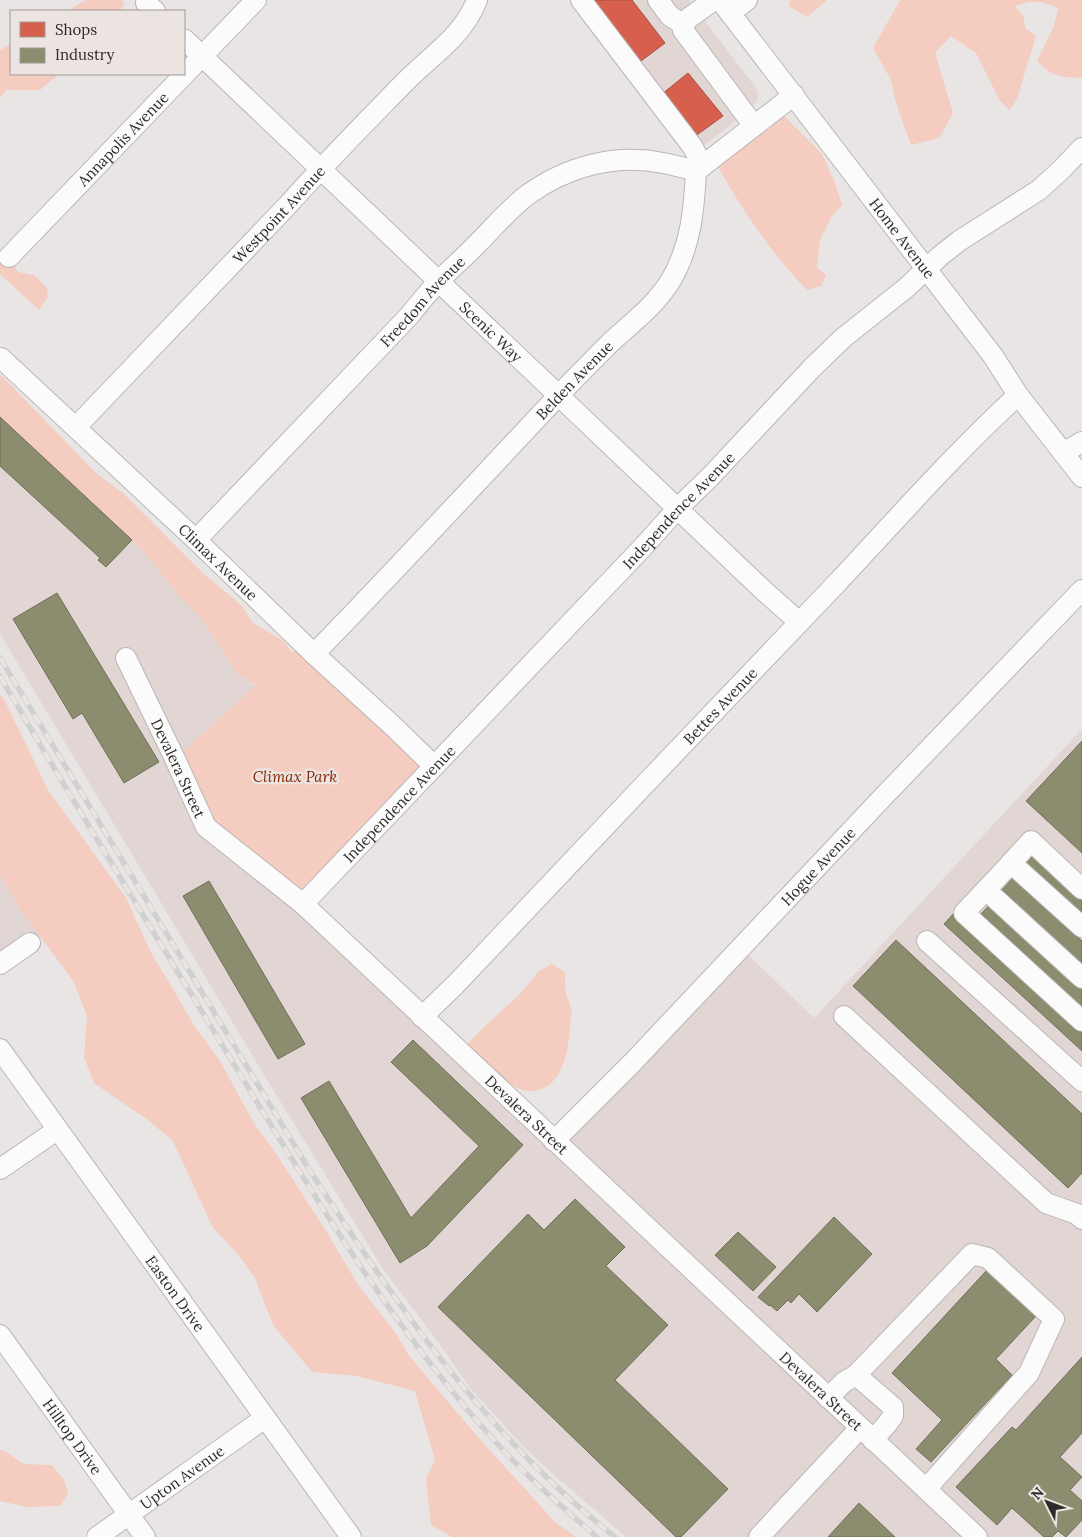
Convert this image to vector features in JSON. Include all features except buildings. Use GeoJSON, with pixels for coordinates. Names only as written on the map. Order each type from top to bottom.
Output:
{"type":"FeatureCollection","features":[{"type":"Feature","properties":{"kind":"street","name":"Annapolis Avenue"},"geometry":{"type":"LineString","coordinates":[[185,74],[256,0]]}},
{"type":"Feature","properties":{"kind":"street","name":"Westpoint Avenue"},"geometry":{"type":"LineString","coordinates":[[76,427],[288,205],[320,168],[406,81],[451,40],[466,20],[477,0]]}},
{"type":"Feature","properties":{"kind":"street"},"geometry":{"type":"LineString","coordinates":[[581,0],[692,146],[700,168],[794,95]]}},
{"type":"Feature","properties":{"kind":"street"},"geometry":{"type":"LineString","coordinates":[[658,0],[670,16],[684,25]]}},
{"type":"Feature","properties":{"kind":"street"},"geometry":{"type":"LineString","coordinates":[[714,0],[686,20],[683,30],[754,126]]}},
{"type":"Feature","properties":{"kind":"street"},"geometry":{"type":"LineString","coordinates":[[725,7],[747,0]]}},
{"type":"Feature","properties":{"kind":"street","name":"Home Avenue"},"geometry":{"type":"LineString","coordinates":[[725,7],[993,356],[1018,395],[1082,477]]}},
{"type":"Feature","properties":{"kind":"street","name":"Scenic Way"},"geometry":{"type":"LineString","coordinates":[[185,40],[438,282],[799,622]]}},
{"type":"Feature","properties":{"kind":"street","name":"Annapolis Avenue"},"geometry":{"type":"LineString","coordinates":[[9,257],[184,75]]}},
{"type":"Feature","properties":{"kind":"street","name":"Independence Avenue"},"geometry":{"type":"LineString","coordinates":[[303,904],[644,547],[678,508],[843,338],[906,288],[959,241],[1039,190],[1082,148]]}},
{"type":"Feature","properties":{"kind":"street","name":"Freedom Avenue"},"geometry":{"type":"LineString","coordinates":[[196,540],[402,323],[438,282],[525,197],[562,174],[602,162],[631,160],[662,162],[700,168]]}},
{"type":"Feature","properties":{"kind":"street","name":"Belden Avenue"},"geometry":{"type":"LineString","coordinates":[[314,654],[611,342],[644,314],[658,298],[681,261],[689,239],[700,168]]}},
{"type":"Feature","properties":{"kind":"street","name":"Climax Avenue"},"geometry":{"type":"LineString","coordinates":[[0,358],[76,427],[434,766]]}},
{"type":"Feature","properties":{"kind":"street","name":"Bettes Avenue"},"geometry":{"type":"LineString","coordinates":[[422,1017],[455,985],[985,425],[1018,395]]}},
{"type":"Feature","properties":{"kind":"street"},"geometry":{"type":"LineString","coordinates":[[1063,453],[1082,442]]}},
{"type":"Feature","properties":{"kind":"street","name":"Hogue Avenue"},"geometry":{"type":"LineString","coordinates":[[554,1141],[632,1062],[1082,590]]}},
{"type":"Feature","properties":{"kind":"street","name":"Devalera Street"},"geometry":{"type":"LineString","coordinates":[[126,658],[206,827],[303,904],[977,1537]]}},
{"type":"Feature","properties":{"kind":"street"},"geometry":{"type":"LineString","coordinates":[[1082,889],[1031,840],[964,913],[1082,1021]]}},
{"type":"Feature","properties":{"kind":"street"},"geometry":{"type":"LineString","coordinates":[[1010,863],[1082,927]]}},
{"type":"Feature","properties":{"kind":"street"},"geometry":{"type":"LineString","coordinates":[[986,890],[1082,978]]}},
{"type":"Feature","properties":{"kind":"street"},"geometry":{"type":"LineString","coordinates":[[927,941],[1082,1081]]}},
{"type":"Feature","properties":{"kind":"street"},"geometry":{"type":"LineString","coordinates":[[0,964],[30,943]]}},
{"type":"Feature","properties":{"kind":"street"},"geometry":{"type":"LineString","coordinates":[[844,1016],[1046,1203],[1080,1214]]}},
{"type":"Feature","properties":{"kind":"street","name":"Easton Drive"},"geometry":{"type":"LineString","coordinates":[[0,1049],[351,1537]]}},
{"type":"Feature","properties":{"kind":"street"},"geometry":{"type":"LineString","coordinates":[[0,1169],[57,1130]]}},
{"type":"Feature","properties":{"kind":"street"},"geometry":{"type":"LineString","coordinates":[[828,1398],[844,1382],[856,1375],[972,1254],[988,1258],[1054,1319],[1029,1373],[926,1489]]}},
{"type":"Feature","properties":{"kind":"street","name":"Hilltop Drive"},"geometry":{"type":"LineString","coordinates":[[0,1335],[145,1537]]}},
{"type":"Feature","properties":{"kind":"street"},"geometry":{"type":"LineString","coordinates":[[760,1537],[867,1434],[888,1424],[893,1416],[893,1407],[856,1375]]}},
{"type":"Feature","properties":{"kind":"street","name":"Upton Avenue"},"geometry":{"type":"LineString","coordinates":[[97,1537],[265,1418]]}},
{"type":"Feature","properties":{"kind":"shaded area"},"geometry":{"type":"Polygon","coordinates":[[[579,0],[689,0],[756,88],[757,101],[751,109],[702,147],[579,0]]]}},
{"type":"Feature","properties":{"kind":"shaded area"},"geometry":{"type":"Polygon","coordinates":[[[0,417],[144,552],[175,591],[202,620],[238,675],[256,686],[175,759],[206,827],[554,1141],[740,947],[814,1018],[1082,729],[1082,1537],[626,1537],[521,1444],[470,1388],[383,1269],[269,1083],[0,634],[0,417]]]}},
{"type":"Feature","properties":{"kind":"shaded area"},"geometry":{"type":"Polygon","coordinates":[[[0,875],[19,908],[40,936],[0,964],[0,875]]]}},
{"type":"Feature","properties":{"kind":"green space"},"geometry":{"type":"Polygon","coordinates":[[[86,0],[122,0],[124,5],[121,10],[69,10],[86,0]]]}},
{"type":"Feature","properties":{"kind":"green space"},"geometry":{"type":"Polygon","coordinates":[[[790,0],[827,0],[807,17],[789,6],[790,0]]]}},
{"type":"Feature","properties":{"kind":"green space"},"geometry":{"type":"Polygon","coordinates":[[[900,0],[1082,0],[1082,78],[1057,75],[1047,70],[1037,61],[1054,26],[1058,8],[1046,3],[1036,2],[1015,6],[1023,16],[1026,29],[1036,36],[1017,99],[1010,110],[1000,101],[976,53],[951,36],[935,53],[953,113],[939,138],[911,145],[896,103],[891,80],[873,48],[900,0]]]}},
{"type":"Feature","properties":{"kind":"green space"},"geometry":{"type":"Polygon","coordinates":[[[10,45],[10,75],[58,75],[40,90],[6,90],[0,98],[0,50],[10,45]]]}},
{"type":"Feature","properties":{"kind":"green space"},"geometry":{"type":"Polygon","coordinates":[[[784,116],[822,154],[835,183],[842,205],[832,216],[820,240],[817,268],[826,275],[821,286],[807,290],[758,231],[718,167],[784,116]]]}},
{"type":"Feature","properties":{"kind":"green space"},"geometry":{"type":"Polygon","coordinates":[[[0,249],[9,257],[18,272],[34,275],[47,288],[48,297],[39,310],[0,274],[0,249]]]}},
{"type":"Feature","properties":{"kind":"green space","name":"Climax Park"},"geometry":{"type":"Polygon","coordinates":[[[0,374],[96,473],[125,495],[204,574],[242,606],[253,623],[284,641],[292,653],[304,643],[434,766],[303,904],[206,827],[175,759],[256,685],[238,675],[202,620],[175,591],[144,552],[0,417],[0,374]]]}},
{"type":"Feature","properties":{"kind":"green space"},"geometry":{"type":"Polygon","coordinates":[[[0,694],[48,790],[126,898],[152,955],[193,1024],[220,1061],[255,1125],[275,1152],[328,1234],[358,1285],[395,1332],[410,1357],[484,1444],[555,1522],[576,1537],[452,1537],[431,1525],[426,1479],[435,1460],[415,1391],[357,1376],[312,1372],[273,1325],[255,1278],[236,1252],[213,1228],[173,1141],[148,1120],[94,1083],[84,1057],[87,1016],[74,982],[19,908],[0,875],[0,694]]]}},
{"type":"Feature","properties":{"kind":"green space"},"geometry":{"type":"Polygon","coordinates":[[[552,964],[565,972],[566,995],[570,1003],[571,1017],[566,1056],[557,1076],[550,1084],[542,1089],[522,1090],[504,1081],[464,1047],[521,993],[539,971],[552,964]]]}},
{"type":"Feature","properties":{"kind":"green space"},"geometry":{"type":"Polygon","coordinates":[[[0,1450],[3,1450],[24,1464],[52,1465],[64,1480],[68,1494],[60,1506],[27,1507],[0,1501],[0,1450]]]}},
{"type":"Feature","properties":{"kind":"railway"},"geometry":{"type":"LineString","coordinates":[[0,658],[307,1166],[374,1267],[445,1365],[484,1411],[525,1456],[568,1498],[615,1537]]}},
{"type":"Feature","properties":{"kind":"railway"},"geometry":{"type":"LineString","coordinates":[[0,676],[286,1149],[352,1254],[387,1305],[424,1356],[504,1451],[526,1474],[597,1537]]}}]}
